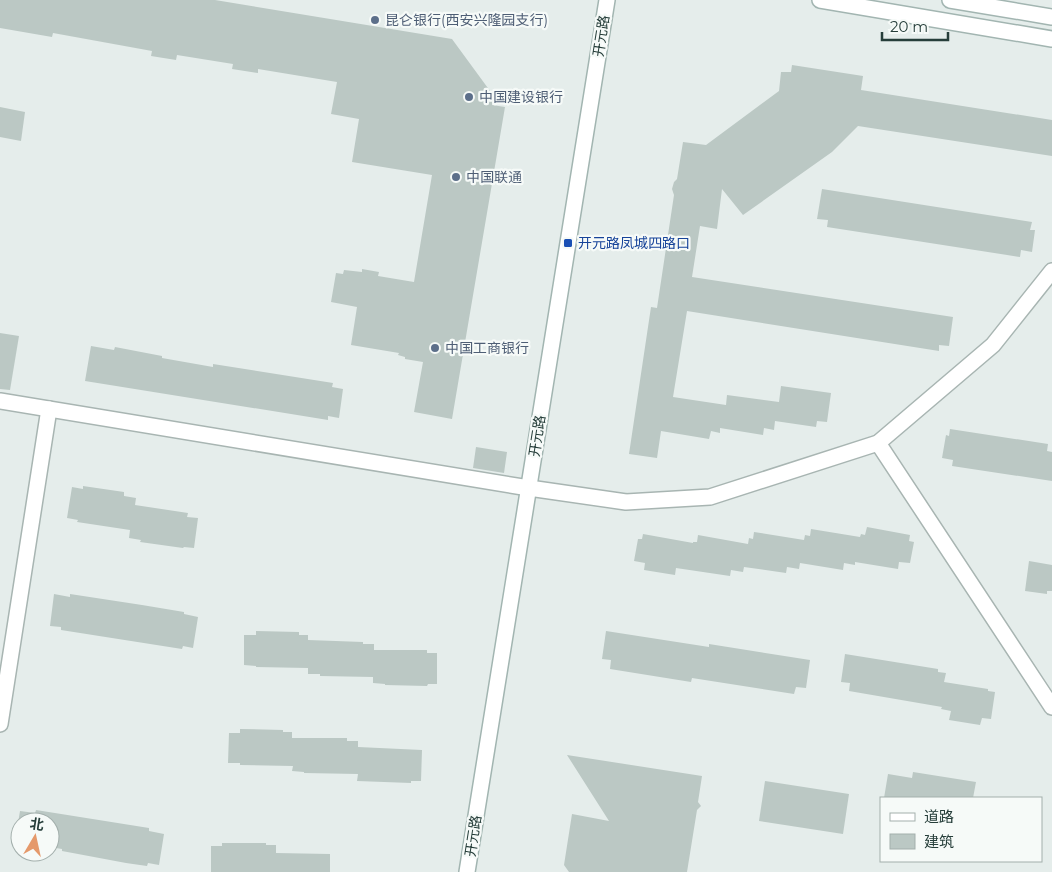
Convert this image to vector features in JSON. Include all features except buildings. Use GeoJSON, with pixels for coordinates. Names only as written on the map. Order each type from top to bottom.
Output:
{"type":"FeatureCollection","features":[{"type":"Feature","properties":{"kind":"street","name":"开元路"},"geometry":{"type":"LineString","coordinates":[[467,872],[607,0]]}},
{"type":"Feature","properties":{"kind":"street"},"geometry":{"type":"LineString","coordinates":[[820,0],[1052,39]]}},
{"type":"Feature","properties":{"kind":"street"},"geometry":{"type":"LineString","coordinates":[[950,0],[1052,17]]}},
{"type":"Feature","properties":{"kind":"street"},"geometry":{"type":"LineString","coordinates":[[0,401],[529,488],[626,502],[710,497],[878,443],[993,345],[1052,271]]}},
{"type":"Feature","properties":{"kind":"street"},"geometry":{"type":"LineString","coordinates":[[0,724],[49,408]]}},
{"type":"Feature","properties":{"kind":"street"},"geometry":{"type":"LineString","coordinates":[[878,443],[1052,707]]}},
{"type":"Feature","properties":{"kind":"place","name":"昆仑银行(西安兴隆园支行)"},"geometry":{"type":"Point","coordinates":[375,20]}},
{"type":"Feature","properties":{"kind":"place","name":"中国建设银行"},"geometry":{"type":"Point","coordinates":[469,97]}},
{"type":"Feature","properties":{"kind":"place","name":"中国联通"},"geometry":{"type":"Point","coordinates":[456,177]}},
{"type":"Feature","properties":{"kind":"place","name":"开元路凤城四路口"},"geometry":{"type":"Point","coordinates":[568,243]}},
{"type":"Feature","properties":{"kind":"place","name":"中国工商银行"},"geometry":{"type":"Point","coordinates":[435,348]}}]}
